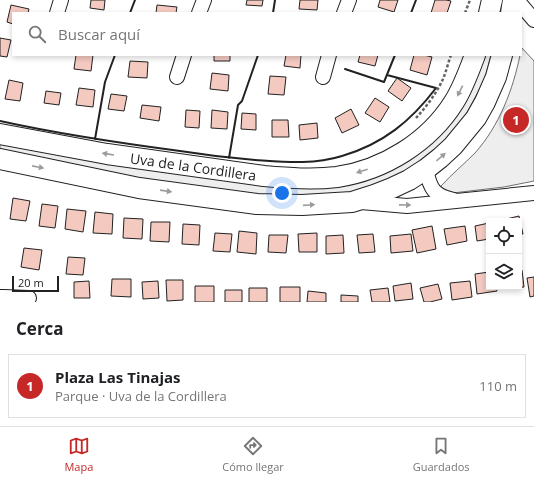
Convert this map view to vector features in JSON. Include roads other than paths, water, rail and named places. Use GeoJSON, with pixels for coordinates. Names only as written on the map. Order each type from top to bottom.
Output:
{"type":"FeatureCollection","features":[{"type":"Feature","properties":{"kind":"street"},"geometry":{"type":"LineString","coordinates":[[56,12],[61,0]]}},
{"type":"Feature","properties":{"kind":"street"},"geometry":{"type":"LineString","coordinates":[[200,12],[204,0]]}},
{"type":"Feature","properties":{"kind":"street"},"geometry":{"type":"LineString","coordinates":[[344,12],[349,0]]}},
{"type":"Feature","properties":{"kind":"street"},"geometry":{"type":"LineString","coordinates":[[489,12],[492,0]]}},
{"type":"Feature","properties":{"kind":"street"},"geometry":{"type":"LineString","coordinates":[[511,12],[514,0]]}},
{"type":"Feature","properties":{"kind":"street"},"geometry":{"type":"LineString","coordinates":[[517,0],[534,20]]}},
{"type":"Feature","properties":{"kind":"street"},"geometry":{"type":"LineString","coordinates":[[176,76],[184,56]]}},
{"type":"Feature","properties":{"kind":"street"},"geometry":{"type":"LineString","coordinates":[[323,77],[329,56]]}},
{"type":"Feature","properties":{"kind":"street","name":"Uva de la Cordillera"},"geometry":{"type":"LineString","coordinates":[[0,134],[107,154],[264,176],[318,178],[337,177],[372,168],[405,151],[420,140],[433,128],[454,102],[467,77],[475,56]]}},
{"type":"Feature","properties":{"kind":"street","name":"Uva de la Cordillera"},"geometry":{"type":"LineString","coordinates":[[352,202],[374,195],[409,180],[426,169],[453,146],[476,118],[491,90],[502,56]]}},
{"type":"Feature","properties":{"kind":"street","name":"Uva de la Cordillera"},"geometry":{"type":"LineString","coordinates":[[0,160],[139,188],[257,204],[302,205],[352,202],[407,206],[459,202],[534,193]]}},
{"type":"Feature","properties":{"kind":"street","name":"Uva de la Cordillera"},"geometry":{"type":"LineString","coordinates":[[426,169],[428,181],[436,192],[441,197],[459,202]]}},
{"type":"Feature","properties":{"kind":"street"},"geometry":{"type":"LineString","coordinates":[[0,296],[29,298]]}},
{"type":"Feature","properties":{"kind":"place","name":"Plaza Las Tinajas"},"geometry":{"type":"Point","coordinates":[516,120]}}]}
